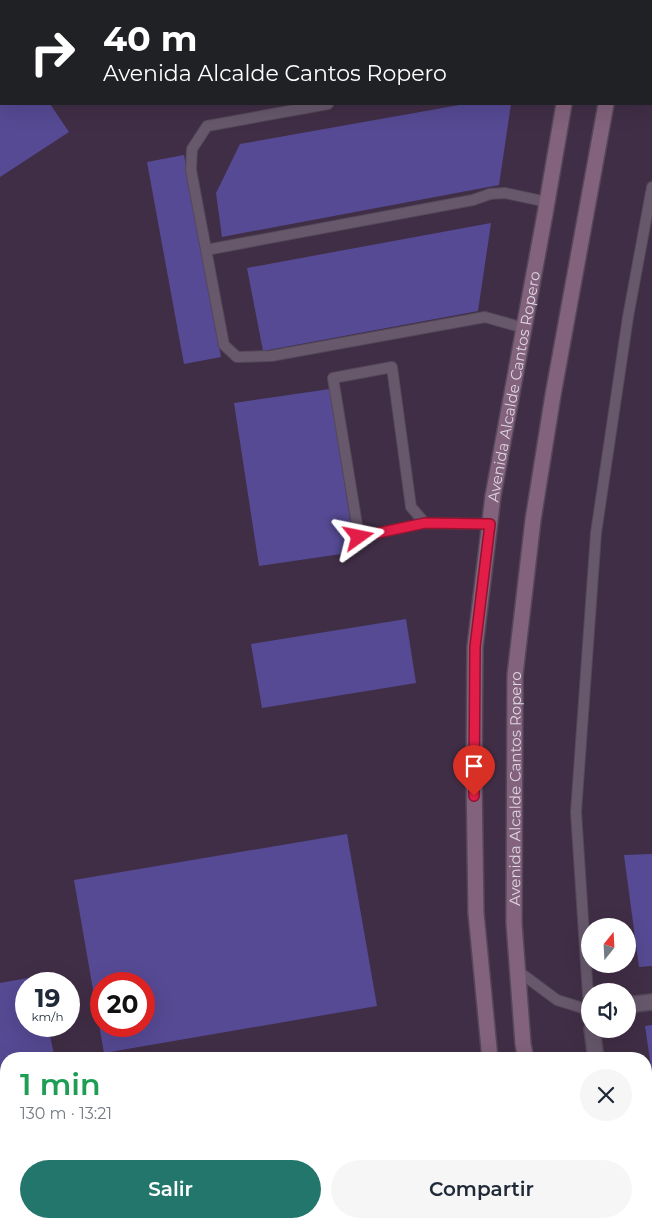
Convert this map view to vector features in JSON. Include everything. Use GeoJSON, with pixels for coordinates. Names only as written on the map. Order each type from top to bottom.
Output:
{"type":"FeatureCollection","features":[{"type":"Feature","properties":{"kind":"main road","name":"Avenida Alcalde Cantos Ropero"},"geometry":{"type":"LineString","coordinates":[[489,1052],[476,913],[475,647],[493,496],[564,105]]}},
{"type":"Feature","properties":{"kind":"main road","name":"Avenida Alcalde Cantos Ropero"},"geometry":{"type":"LineString","coordinates":[[525,1052],[514,923],[515,675],[533,520],[553,395],[606,105]]}},
{"type":"Feature","properties":{"kind":"street"},"geometry":{"type":"LineString","coordinates":[[636,1005],[652,1002]]}},
{"type":"Feature","properties":{"kind":"street"},"geometry":{"type":"LineString","coordinates":[[593,1038],[595,1052]]}},
{"type":"Feature","properties":{"kind":"lane"},"geometry":{"type":"LineString","coordinates":[[322,105],[207,126],[192,149],[191,170],[224,345],[237,357],[271,356],[485,317],[524,328]]}},
{"type":"Feature","properties":{"kind":"lane"},"geometry":{"type":"LineString","coordinates":[[588,983],[576,812],[596,533],[628,317],[652,187]]}},
{"type":"Feature","properties":{"kind":"lane"},"geometry":{"type":"LineString","coordinates":[[206,250],[473,200],[490,194],[505,193],[547,202]]}},
{"type":"Feature","properties":{"kind":"lane"},"geometry":{"type":"LineString","coordinates":[[425,523],[411,506],[392,367],[333,378],[359,537],[425,523],[490,524]]}},
{"type":"Feature","properties":{"kind":"lane"},"geometry":{"type":"LineString","coordinates":[[518,971],[557,1000],[581,1009]]}},
{"type":"Feature","properties":{"kind":"shaded area"},"geometry":{"type":"Polygon","coordinates":[[[0,105],[652,105],[652,1052],[0,1052],[0,105]]]}},
{"type":"Feature","properties":{"kind":"building"},"geometry":{"type":"Polygon","coordinates":[[[0,105],[51,105],[69,132],[0,177],[0,105]]]}},
{"type":"Feature","properties":{"kind":"building"},"geometry":{"type":"Polygon","coordinates":[[[459,105],[511,105],[499,185],[222,237],[216,193],[240,144],[459,105]]]}},
{"type":"Feature","properties":{"kind":"building"},"geometry":{"type":"Polygon","coordinates":[[[184,155],[221,357],[184,364],[147,162],[184,155]]]}},
{"type":"Feature","properties":{"kind":"building"},"geometry":{"type":"Polygon","coordinates":[[[491,223],[478,311],[263,351],[247,268],[491,223]]]}},
{"type":"Feature","properties":{"kind":"building"},"geometry":{"type":"Polygon","coordinates":[[[330,389],[355,552],[259,566],[234,403],[330,389]]]}},
{"type":"Feature","properties":{"kind":"building"},"geometry":{"type":"Polygon","coordinates":[[[406,619],[416,683],[262,708],[251,644],[406,619]]]}},
{"type":"Feature","properties":{"kind":"building"},"geometry":{"type":"Polygon","coordinates":[[[347,834],[377,1006],[104,1052],[101,1037],[155,1037],[155,972],[90,972],[74,880],[347,834]]]}},
{"type":"Feature","properties":{"kind":"building"},"geometry":{"type":"Polygon","coordinates":[[[652,854],[652,966],[639,967],[636,945],[636,918],[632,918],[624,855],[652,854]]]}},
{"type":"Feature","properties":{"kind":"building"},"geometry":{"type":"Polygon","coordinates":[[[15,980],[15,1037],[50,1037],[54,1052],[0,1052],[0,983],[15,980]]]}},
{"type":"Feature","properties":{"kind":"building"},"geometry":{"type":"Polygon","coordinates":[[[652,1025],[652,1052],[649,1052],[645,1026],[652,1025]]]}},
{"type":"Feature","properties":{"kind":"route"},"geometry":{"type":"LineString","coordinates":[[359,537],[425,523],[490,524],[475,647],[474,796]]}}]}
